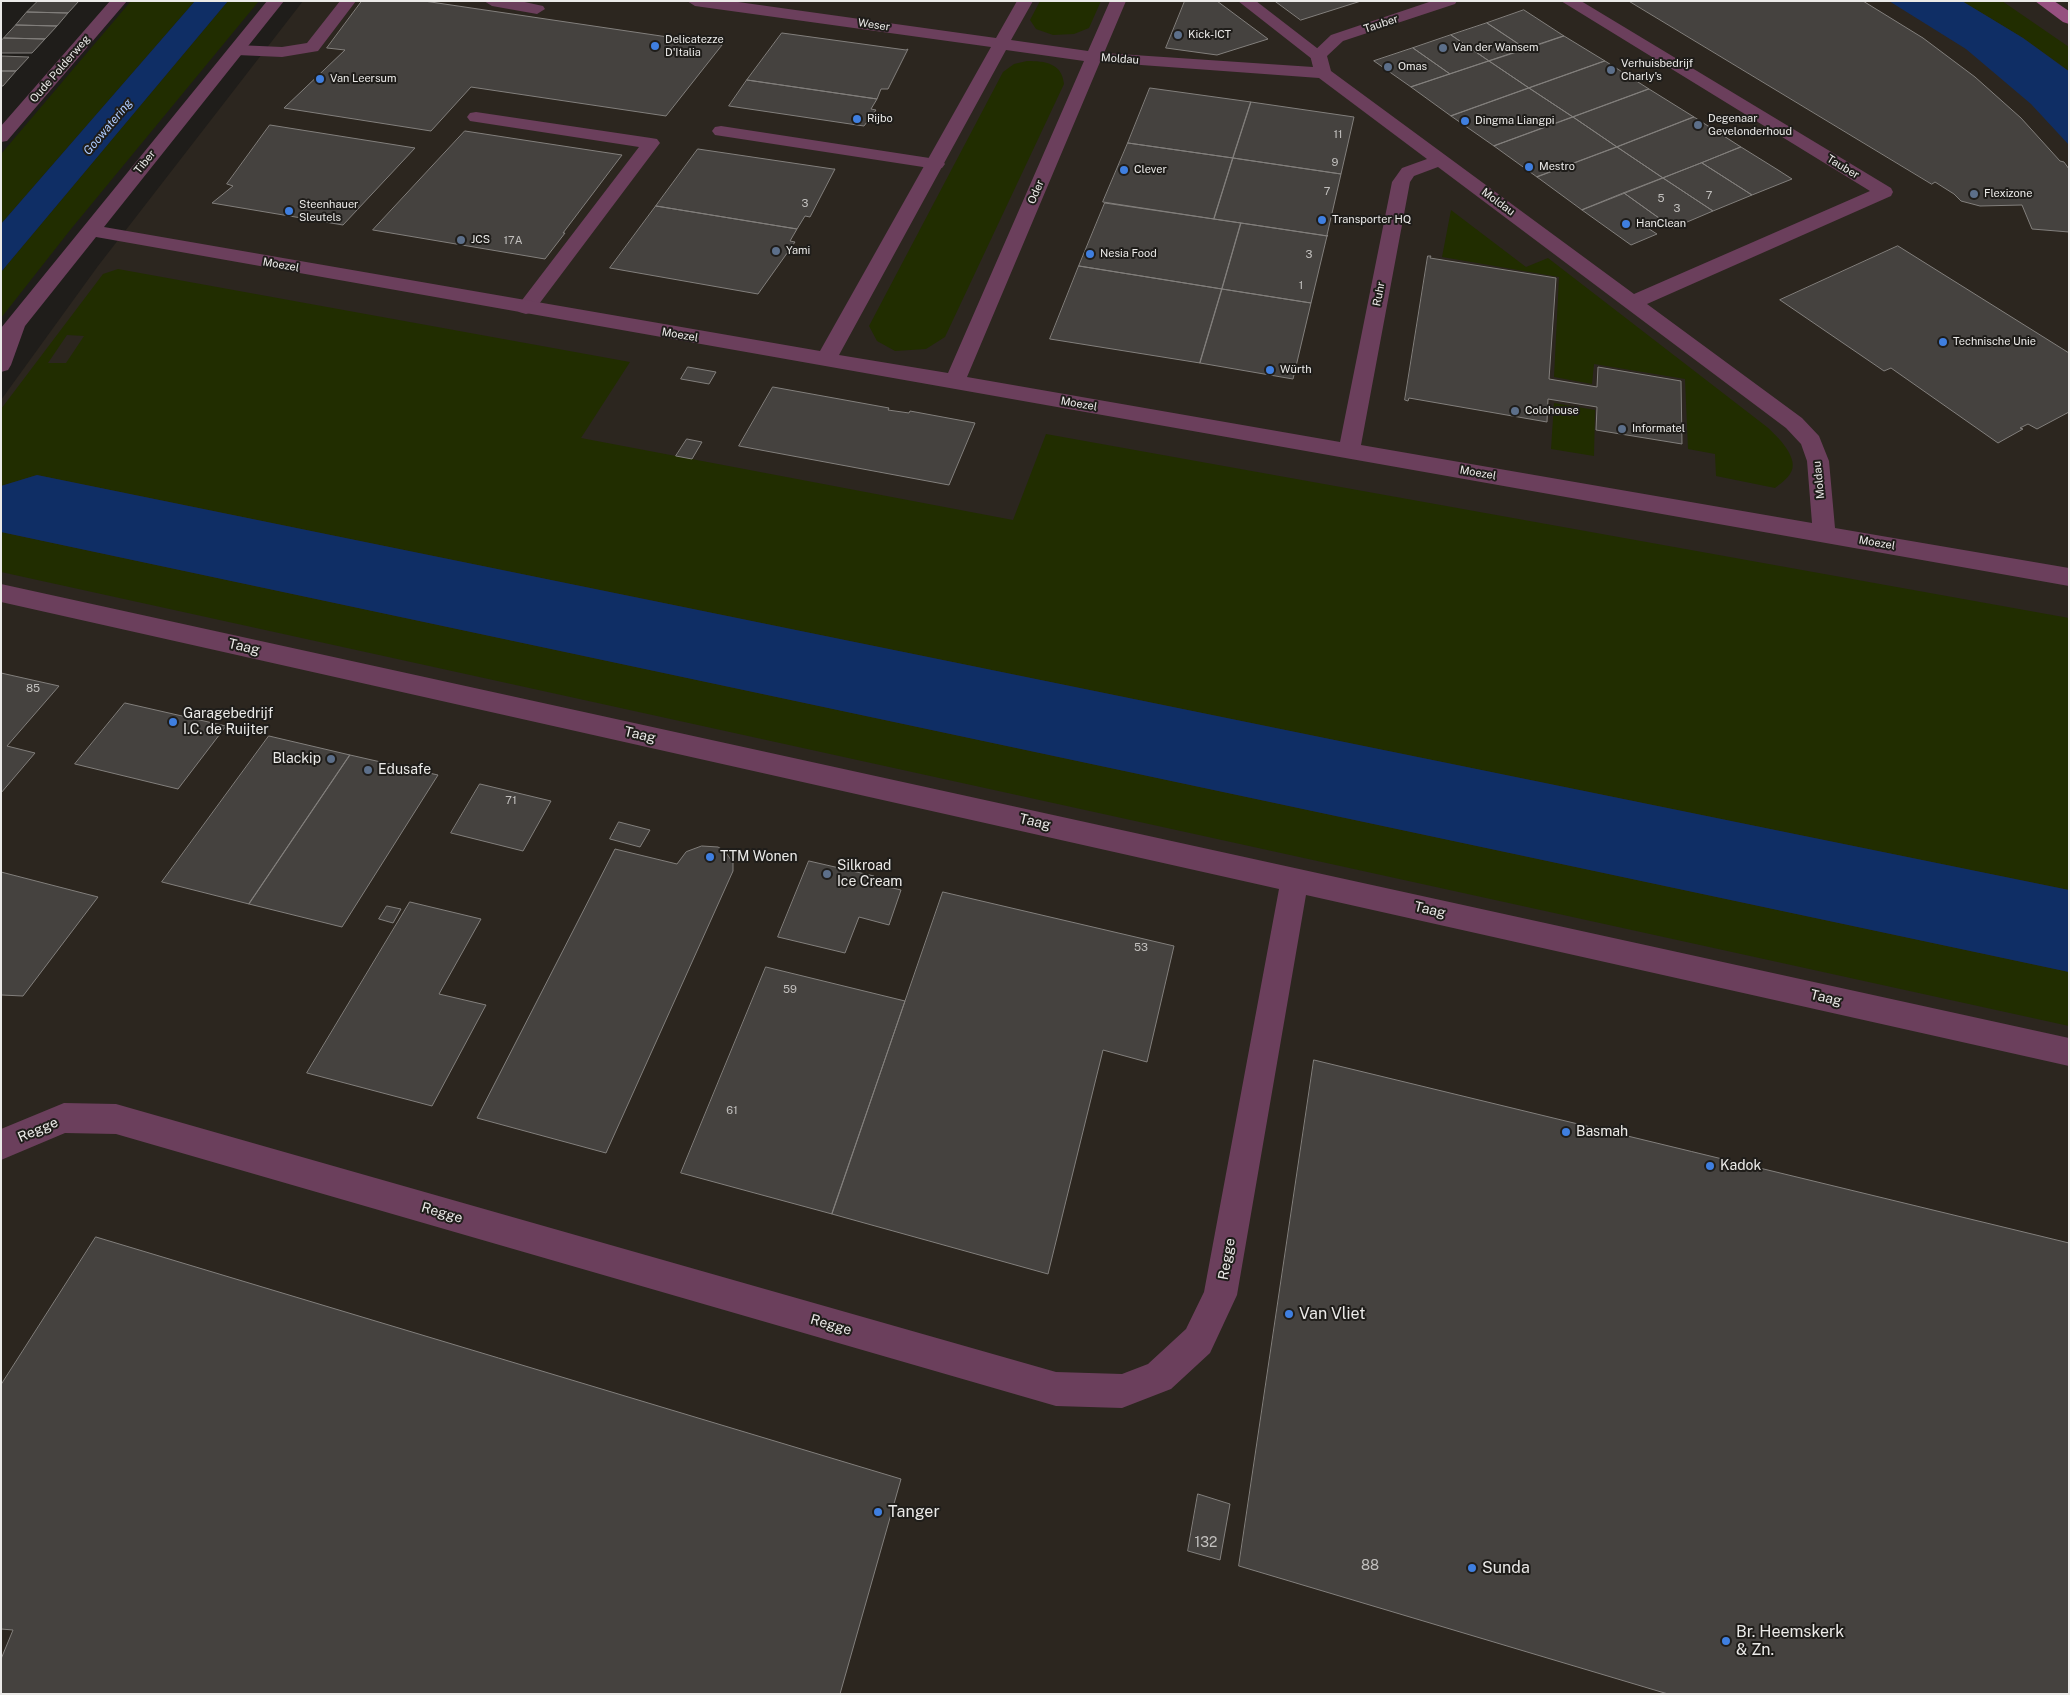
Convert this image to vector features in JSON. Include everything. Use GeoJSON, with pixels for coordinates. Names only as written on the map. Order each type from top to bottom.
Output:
{"type":"FeatureCollection","features":[{"type":"Feature","properties":{"kind":"main road"},"geometry":{"type":"LineString","coordinates":[[2043,1],[2069,19]]}},
{"type":"Feature","properties":{"kind":"street","name":"Oude Polderweg"},"geometry":{"type":"LineString","coordinates":[[1,137],[119,1]]}},
{"type":"Feature","properties":{"kind":"street","name":"Tiber"},"geometry":{"type":"LineString","coordinates":[[1,342],[89,230],[276,1]]}},
{"type":"Feature","properties":{"kind":"street"},"geometry":{"type":"LineString","coordinates":[[237,50],[282,52],[312,47],[348,1]]}},
{"type":"Feature","properties":{"kind":"street"},"geometry":{"type":"LineString","coordinates":[[492,1],[537,9]]}},
{"type":"Feature","properties":{"kind":"street","name":"Weser"},"geometry":{"type":"LineString","coordinates":[[695,1],[1052,51]]}},
{"type":"Feature","properties":{"kind":"street"},"geometry":{"type":"LineString","coordinates":[[826,360],[1025,1]]}},
{"type":"Feature","properties":{"kind":"street","name":"Oder"},"geometry":{"type":"LineString","coordinates":[[954,383],[1118,1]]}},
{"type":"Feature","properties":{"kind":"street"},"geometry":{"type":"LineString","coordinates":[[1246,1],[1318,55],[1323,73]]}},
{"type":"Feature","properties":{"kind":"street","name":"Tauber"},"geometry":{"type":"LineString","coordinates":[[1318,55],[1337,38],[1448,1]]}},
{"type":"Feature","properties":{"kind":"street","name":"Tauber"},"geometry":{"type":"LineString","coordinates":[[1569,1],[1884,192],[1634,302]]}},
{"type":"Feature","properties":{"kind":"street","name":"Moldau"},"geometry":{"type":"LineString","coordinates":[[1052,51],[1094,57],[1323,73],[1634,302],[1794,423],[1811,441],[1818,461],[1824,533]]}},
{"type":"Feature","properties":{"kind":"street"},"geometry":{"type":"LineString","coordinates":[[476,116],[651,143],[526,308]]}},
{"type":"Feature","properties":{"kind":"street"},"geometry":{"type":"LineString","coordinates":[[721,131],[936,164]]}},
{"type":"Feature","properties":{"kind":"street","name":"Ruhr"},"geometry":{"type":"LineString","coordinates":[[1349,451],[1401,182],[1408,172],[1441,160]]}},
{"type":"Feature","properties":{"kind":"street","name":"Moezel"},"geometry":{"type":"LineString","coordinates":[[89,230],[2069,577]]}},
{"type":"Feature","properties":{"kind":"street","name":"Tiber"},"geometry":{"type":"LineString","coordinates":[[1,366],[15,326]]}},
{"type":"Feature","properties":{"kind":"street","name":"Taag"},"geometry":{"type":"LineString","coordinates":[[1,593],[2069,1052]]}},
{"type":"Feature","properties":{"kind":"street","name":"Regge"},"geometry":{"type":"LineString","coordinates":[[1,1145],[64,1118],[116,1119],[1056,1390],[1122,1391],[1159,1377],[1198,1341],[1220,1295],[1295,880]]}},
{"type":"Feature","properties":{"kind":"shaded area"},"geometry":{"type":"Polygon","coordinates":[[[303,1],[2069,1],[2069,1694],[1,1694],[1,400],[98,266],[303,1]]]}},
{"type":"Feature","properties":{"kind":"green space"},"geometry":{"type":"Polygon","coordinates":[[[131,1],[195,1],[1,224],[1,154],[131,1]]]}},
{"type":"Feature","properties":{"kind":"green space"},"geometry":{"type":"Polygon","coordinates":[[[228,1],[259,1],[71,229],[1,318],[1,272],[228,1]]]}},
{"type":"Feature","properties":{"kind":"green space"},"geometry":{"type":"Polygon","coordinates":[[[1040,1],[1101,1],[1089,28],[1074,34],[1053,35],[1036,29],[1030,20],[1040,1]]]}},
{"type":"Feature","properties":{"kind":"green space"},"geometry":{"type":"Polygon","coordinates":[[[1962,1],[2002,1],[2069,47],[2069,71],[2023,38],[1962,1]]]}},
{"type":"Feature","properties":{"kind":"green space"},"geometry":{"type":"Polygon","coordinates":[[[1027,61],[1046,63],[1056,67],[1063,77],[1064,84],[945,337],[926,349],[895,351],[877,341],[869,326],[1003,72],[1014,64],[1027,61]]]}},
{"type":"Feature","properties":{"kind":"green space"},"geometry":{"type":"Polygon","coordinates":[[[1451,210],[1526,267],[1548,258],[1767,427],[1782,442],[1790,455],[1793,468],[1789,476],[1775,488],[1716,476],[1715,454],[1688,449],[1685,379],[1594,364],[1592,384],[1554,377],[1559,277],[1442,257],[1451,210]]]}},
{"type":"Feature","properties":{"kind":"green space"},"geometry":{"type":"Polygon","coordinates":[[[118,269],[630,362],[581,438],[1013,520],[1046,434],[2069,618],[2069,890],[37,475],[1,486],[1,409],[103,274],[118,269]],[[67,335],[48,363],[66,363],[84,336],[67,335]]]}},
{"type":"Feature","properties":{"kind":"green space"},"geometry":{"type":"Polygon","coordinates":[[[1554,403],[1595,410],[1594,456],[1551,449],[1554,403]]]}},
{"type":"Feature","properties":{"kind":"green space"},"geometry":{"type":"Polygon","coordinates":[[[1,532],[2069,972],[2069,1026],[1,572],[1,532]]]}},
{"type":"Feature","properties":{"kind":"water","name":"Goowatering"},"geometry":{"type":"Polygon","coordinates":[[[195,1],[228,1],[1,272],[1,224],[195,1]]]}},
{"type":"Feature","properties":{"kind":"water"},"geometry":{"type":"Polygon","coordinates":[[[1889,1],[1962,1],[2023,38],[2069,71],[2069,145],[2031,104],[1966,49],[1889,1]]]}},
{"type":"Feature","properties":{"kind":"water"},"geometry":{"type":"Polygon","coordinates":[[[37,475],[2069,890],[2069,972],[1,532],[1,486],[37,475]]]}},
{"type":"Feature","properties":{"kind":"building"},"geometry":{"type":"Polygon","coordinates":[[[38,1],[79,1],[68,13],[27,12],[38,1]]]}},
{"type":"Feature","properties":{"kind":"building"},"geometry":{"type":"Polygon","coordinates":[[[362,1],[424,1],[722,45],[666,116],[471,87],[431,131],[284,108],[345,50],[327,48],[362,1]]]}},
{"type":"Feature","properties":{"kind":"building"},"geometry":{"type":"Polygon","coordinates":[[[1185,1],[1217,1],[1268,39],[1217,55],[1166,48],[1185,1]]]}},
{"type":"Feature","properties":{"kind":"building"},"geometry":{"type":"Polygon","coordinates":[[[1275,1],[1361,1],[1301,20],[1275,1]]]}},
{"type":"Feature","properties":{"kind":"building"},"geometry":{"type":"Polygon","coordinates":[[[1629,1],[1863,1],[1923,38],[1975,77],[2021,118],[2060,161],[2064,162],[2069,169],[2069,232],[2032,229],[2022,205],[1980,206],[1961,201],[1954,194],[1935,182],[1932,184],[1629,1]]]}},
{"type":"Feature","properties":{"kind":"building"},"geometry":{"type":"Polygon","coordinates":[[[1524,10],[1564,36],[1526,49],[1487,23],[1524,10]]]}},
{"type":"Feature","properties":{"kind":"building"},"geometry":{"type":"Polygon","coordinates":[[[27,12],[68,13],[57,26],[16,25],[27,12]]]}},
{"type":"Feature","properties":{"kind":"building"},"geometry":{"type":"Polygon","coordinates":[[[1487,23],[1526,49],[1489,61],[1451,35],[1487,23]]]}},
{"type":"Feature","properties":{"kind":"building"},"geometry":{"type":"Polygon","coordinates":[[[16,25],[57,26],[45,39],[4,38],[16,25]]]}},
{"type":"Feature","properties":{"kind":"building"},"geometry":{"type":"Polygon","coordinates":[[[782,33],[908,49],[888,89],[881,89],[877,99],[747,80],[782,33]]]}},
{"type":"Feature","properties":{"kind":"building"},"geometry":{"type":"Polygon","coordinates":[[[1451,35],[1489,61],[1450,74],[1413,48],[1451,35]]]}},
{"type":"Feature","properties":{"kind":"building"},"geometry":{"type":"Polygon","coordinates":[[[1564,36],[1605,61],[1529,88],[1489,61],[1564,36]]]}},
{"type":"Feature","properties":{"kind":"building"},"geometry":{"type":"Polygon","coordinates":[[[4,38],[45,39],[32,53],[1,53],[1,41],[4,38]]]}},
{"type":"Feature","properties":{"kind":"building"},"geometry":{"type":"Polygon","coordinates":[[[1413,48],[1450,74],[1411,87],[1374,61],[1413,48]]]}},
{"type":"Feature","properties":{"kind":"building"},"geometry":{"type":"Polygon","coordinates":[[[1,56],[29,57],[16,71],[1,71],[1,56]]]}},
{"type":"Feature","properties":{"kind":"building"},"geometry":{"type":"Polygon","coordinates":[[[1489,61],[1529,88],[1451,116],[1411,87],[1489,61]]]}},
{"type":"Feature","properties":{"kind":"building"},"geometry":{"type":"Polygon","coordinates":[[[1605,61],[1649,89],[1573,117],[1529,88],[1605,61]]]}},
{"type":"Feature","properties":{"kind":"building"},"geometry":{"type":"Polygon","coordinates":[[[1,71],[16,71],[3,86],[1,86],[1,71]]]}},
{"type":"Feature","properties":{"kind":"building"},"geometry":{"type":"Polygon","coordinates":[[[747,80],[877,99],[871,109],[876,110],[864,126],[729,106],[747,80]]]}},
{"type":"Feature","properties":{"kind":"building"},"geometry":{"type":"Polygon","coordinates":[[[1150,88],[1251,102],[1233,158],[1128,143],[1150,88]]]}},
{"type":"Feature","properties":{"kind":"building"},"geometry":{"type":"Polygon","coordinates":[[[1529,88],[1573,117],[1494,146],[1451,116],[1529,88]]]}},
{"type":"Feature","properties":{"kind":"building"},"geometry":{"type":"Polygon","coordinates":[[[1649,89],[1694,117],[1617,147],[1573,117],[1649,89]]]}},
{"type":"Feature","properties":{"kind":"building"},"geometry":{"type":"Polygon","coordinates":[[[1251,102],[1354,117],[1341,174],[1233,158],[1251,102]]]}},
{"type":"Feature","properties":{"kind":"building"},"geometry":{"type":"Polygon","coordinates":[[[1573,117],[1617,147],[1537,177],[1494,146],[1573,117]]]}},
{"type":"Feature","properties":{"kind":"building"},"geometry":{"type":"Polygon","coordinates":[[[1694,117],[1741,147],[1663,178],[1617,147],[1694,117]]]}},
{"type":"Feature","properties":{"kind":"building"},"geometry":{"type":"Polygon","coordinates":[[[270,125],[415,148],[343,225],[212,203],[233,186],[227,184],[270,125]]]}},
{"type":"Feature","properties":{"kind":"building"},"geometry":{"type":"Polygon","coordinates":[[[465,131],[622,155],[545,259],[373,230],[465,131]]]}},
{"type":"Feature","properties":{"kind":"building"},"geometry":{"type":"Polygon","coordinates":[[[1128,143],[1233,158],[1214,219],[1103,202],[1128,143]]]}},
{"type":"Feature","properties":{"kind":"building"},"geometry":{"type":"Polygon","coordinates":[[[1617,147],[1663,178],[1582,210],[1537,177],[1617,147]]]}},
{"type":"Feature","properties":{"kind":"building"},"geometry":{"type":"Polygon","coordinates":[[[1741,147],[1792,179],[1752,195],[1702,163],[1741,147]]]}},
{"type":"Feature","properties":{"kind":"building"},"geometry":{"type":"Polygon","coordinates":[[[698,149],[835,169],[810,217],[805,216],[797,229],[656,206],[698,149]]]}},
{"type":"Feature","properties":{"kind":"building"},"geometry":{"type":"Polygon","coordinates":[[[1233,158],[1341,174],[1328,236],[1214,219],[1233,158]]]}},
{"type":"Feature","properties":{"kind":"building"},"geometry":{"type":"Polygon","coordinates":[[[1702,163],[1752,195],[1713,211],[1663,178],[1702,163]]]}},
{"type":"Feature","properties":{"kind":"building"},"geometry":{"type":"Polygon","coordinates":[[[1663,178],[1713,211],[1673,228],[1624,193],[1663,178]]]}},
{"type":"Feature","properties":{"kind":"building"},"geometry":{"type":"Polygon","coordinates":[[[1624,193],[1663,221],[1646,227],[1657,234],[1631,245],[1582,210],[1624,193]]]}},
{"type":"Feature","properties":{"kind":"building"},"geometry":{"type":"Polygon","coordinates":[[[1105,203],[1241,223],[1222,289],[1079,266],[1105,203]]]}},
{"type":"Feature","properties":{"kind":"building"},"geometry":{"type":"Polygon","coordinates":[[[656,206],[797,229],[790,241],[795,242],[758,294],[610,268],[656,206]]]}},
{"type":"Feature","properties":{"kind":"building"},"geometry":{"type":"Polygon","coordinates":[[[1241,223],[1327,236],[1311,303],[1222,289],[1241,223]]]}},
{"type":"Feature","properties":{"kind":"building"},"geometry":{"type":"Polygon","coordinates":[[[1898,246],[2069,353],[2069,412],[2037,429],[2028,424],[2020,428],[2023,429],[1998,443],[1891,368],[1884,371],[1780,300],[1898,246]]]}},
{"type":"Feature","properties":{"kind":"building"},"geometry":{"type":"Polygon","coordinates":[[[1428,256],[1431,256],[1430,258],[1556,278],[1549,379],[1597,387],[1598,367],[1681,381],[1682,444],[1596,430],[1597,407],[1548,399],[1547,422],[1409,398],[1408,401],[1405,400],[1428,256]]]}},
{"type":"Feature","properties":{"kind":"building"},"geometry":{"type":"Polygon","coordinates":[[[1079,266],[1222,289],[1200,363],[1050,339],[1079,266]]]}},
{"type":"Feature","properties":{"kind":"building"},"geometry":{"type":"Polygon","coordinates":[[[1222,289],[1311,303],[1293,379],[1200,363],[1222,289]]]}},
{"type":"Feature","properties":{"kind":"building"},"geometry":{"type":"Polygon","coordinates":[[[688,367],[716,372],[709,384],[681,379],[688,367]]]}},
{"type":"Feature","properties":{"kind":"building"},"geometry":{"type":"Polygon","coordinates":[[[773,387],[889,408],[888,410],[909,413],[910,411],[975,423],[949,485],[739,446],[773,387]]]}},
{"type":"Feature","properties":{"kind":"building"},"geometry":{"type":"Polygon","coordinates":[[[687,439],[702,442],[692,459],[676,456],[687,439]]]}},
{"type":"Feature","properties":{"kind":"building"},"geometry":{"type":"Polygon","coordinates":[[[1,673],[59,686],[7,746],[35,753],[1,793],[1,673]]]}},
{"type":"Feature","properties":{"kind":"building"},"geometry":{"type":"Polygon","coordinates":[[[125,703],[226,726],[178,789],[75,764],[125,703]]]}},
{"type":"Feature","properties":{"kind":"building"},"geometry":{"type":"Polygon","coordinates":[[[269,736],[350,755],[249,904],[162,882],[269,736]]]}},
{"type":"Feature","properties":{"kind":"building"},"geometry":{"type":"Polygon","coordinates":[[[350,755],[438,775],[342,927],[249,904],[350,755]]]}},
{"type":"Feature","properties":{"kind":"building"},"geometry":{"type":"Polygon","coordinates":[[[480,784],[551,801],[523,851],[451,833],[480,784]]]}},
{"type":"Feature","properties":{"kind":"building"},"geometry":{"type":"Polygon","coordinates":[[[619,822],[650,830],[640,847],[610,839],[619,822]]]}},
{"type":"Feature","properties":{"kind":"building"},"geometry":{"type":"Polygon","coordinates":[[[702,846],[718,847],[725,851],[733,863],[733,871],[606,1153],[477,1118],[615,849],[677,864],[686,852],[702,846]]]}},
{"type":"Feature","properties":{"kind":"building"},"geometry":{"type":"Polygon","coordinates":[[[809,861],[874,876],[872,883],[901,890],[889,925],[859,917],[845,953],[778,937],[809,861]]]}},
{"type":"Feature","properties":{"kind":"building"},"geometry":{"type":"Polygon","coordinates":[[[1,872],[98,897],[23,996],[1,995],[1,872]]]}},
{"type":"Feature","properties":{"kind":"building"},"geometry":{"type":"Polygon","coordinates":[[[943,892],[1174,946],[1147,1062],[1103,1050],[1048,1274],[832,1214],[943,892]]]}},
{"type":"Feature","properties":{"kind":"building"},"geometry":{"type":"Polygon","coordinates":[[[410,902],[481,919],[439,994],[486,1005],[432,1106],[307,1073],[410,902]]]}},
{"type":"Feature","properties":{"kind":"building"},"geometry":{"type":"Polygon","coordinates":[[[387,906],[401,909],[393,923],[379,919],[387,906]]]}},
{"type":"Feature","properties":{"kind":"building"},"geometry":{"type":"Polygon","coordinates":[[[766,967],[905,1001],[832,1214],[681,1173],[766,967]]]}},
{"type":"Feature","properties":{"kind":"building"},"geometry":{"type":"Polygon","coordinates":[[[1314,1060],[2069,1243],[2069,1694],[1668,1694],[1239,1566],[1314,1060]]]}},
{"type":"Feature","properties":{"kind":"building"},"geometry":{"type":"Polygon","coordinates":[[[96,1237],[901,1479],[840,1694],[1,1694],[1,1659],[13,1630],[1,1629],[1,1385],[96,1237]]]}},
{"type":"Feature","properties":{"kind":"building"},"geometry":{"type":"Polygon","coordinates":[[[1198,1494],[1230,1504],[1220,1560],[1188,1551],[1198,1494]]]}},
{"type":"Feature","properties":{"kind":"place","name":"Kick-ICT"},"geometry":{"type":"Point","coordinates":[1178,35]}},
{"type":"Feature","properties":{"kind":"place","name":"Delicatezze D'Italia"},"geometry":{"type":"Point","coordinates":[655,46]}},
{"type":"Feature","properties":{"kind":"place","name":"Van der Wansem"},"geometry":{"type":"Point","coordinates":[1443,48]}},
{"type":"Feature","properties":{"kind":"place","name":"Omas"},"geometry":{"type":"Point","coordinates":[1388,67]}},
{"type":"Feature","properties":{"kind":"place","name":"Verhuisbedrijf Charly's"},"geometry":{"type":"Point","coordinates":[1611,70]}},
{"type":"Feature","properties":{"kind":"place","name":"Van Leersum"},"geometry":{"type":"Point","coordinates":[320,79]}},
{"type":"Feature","properties":{"kind":"place","name":"Rijbo"},"geometry":{"type":"Point","coordinates":[857,119]}},
{"type":"Feature","properties":{"kind":"place","name":"Dingma Liangpi"},"geometry":{"type":"Point","coordinates":[1465,121]}},
{"type":"Feature","properties":{"kind":"place","name":"Degenaar Gevelonderhoud"},"geometry":{"type":"Point","coordinates":[1698,125]}},
{"type":"Feature","properties":{"kind":"place","name":"Mestro"},"geometry":{"type":"Point","coordinates":[1529,167]}},
{"type":"Feature","properties":{"kind":"place","name":"Clever"},"geometry":{"type":"Point","coordinates":[1124,170]}},
{"type":"Feature","properties":{"kind":"place","name":"Flexizone"},"geometry":{"type":"Point","coordinates":[1974,194]}},
{"type":"Feature","properties":{"kind":"place","name":"Steenhauer Sleutels"},"geometry":{"type":"Point","coordinates":[289,211]}},
{"type":"Feature","properties":{"kind":"place","name":"Transporter HQ"},"geometry":{"type":"Point","coordinates":[1322,220]}},
{"type":"Feature","properties":{"kind":"place","name":"HanClean"},"geometry":{"type":"Point","coordinates":[1626,224]}},
{"type":"Feature","properties":{"kind":"place","name":"JCS"},"geometry":{"type":"Point","coordinates":[461,240]}},
{"type":"Feature","properties":{"kind":"place","name":"Yami"},"geometry":{"type":"Point","coordinates":[776,251]}},
{"type":"Feature","properties":{"kind":"place","name":"Nesia Food"},"geometry":{"type":"Point","coordinates":[1090,254]}},
{"type":"Feature","properties":{"kind":"place","name":"Technische Unie"},"geometry":{"type":"Point","coordinates":[1943,342]}},
{"type":"Feature","properties":{"kind":"place","name":"Würth"},"geometry":{"type":"Point","coordinates":[1270,370]}},
{"type":"Feature","properties":{"kind":"place","name":"Colohouse"},"geometry":{"type":"Point","coordinates":[1515,411]}},
{"type":"Feature","properties":{"kind":"place","name":"Informatel"},"geometry":{"type":"Point","coordinates":[1622,429]}},
{"type":"Feature","properties":{"kind":"place","name":"Garagebedrijf I.C. de Ruijter"},"geometry":{"type":"Point","coordinates":[173,722]}},
{"type":"Feature","properties":{"kind":"place","name":"Blackip"},"geometry":{"type":"Point","coordinates":[331,759]}},
{"type":"Feature","properties":{"kind":"place","name":"Edusafe"},"geometry":{"type":"Point","coordinates":[368,770]}},
{"type":"Feature","properties":{"kind":"place","name":"TTM Wonen"},"geometry":{"type":"Point","coordinates":[710,857]}},
{"type":"Feature","properties":{"kind":"place","name":"Silkroad Ice Cream"},"geometry":{"type":"Point","coordinates":[827,874]}},
{"type":"Feature","properties":{"kind":"place","name":"Basmah"},"geometry":{"type":"Point","coordinates":[1566,1132]}},
{"type":"Feature","properties":{"kind":"place","name":"Kadok"},"geometry":{"type":"Point","coordinates":[1710,1166]}},
{"type":"Feature","properties":{"kind":"place","name":"Van Vliet"},"geometry":{"type":"Point","coordinates":[1289,1314]}},
{"type":"Feature","properties":{"kind":"place","name":"Tanger"},"geometry":{"type":"Point","coordinates":[878,1512]}},
{"type":"Feature","properties":{"kind":"place","name":"Sunda"},"geometry":{"type":"Point","coordinates":[1472,1568]}},
{"type":"Feature","properties":{"kind":"place","name":"Br. Heemskerk & Zn."},"geometry":{"type":"Point","coordinates":[1726,1641]}}]}
